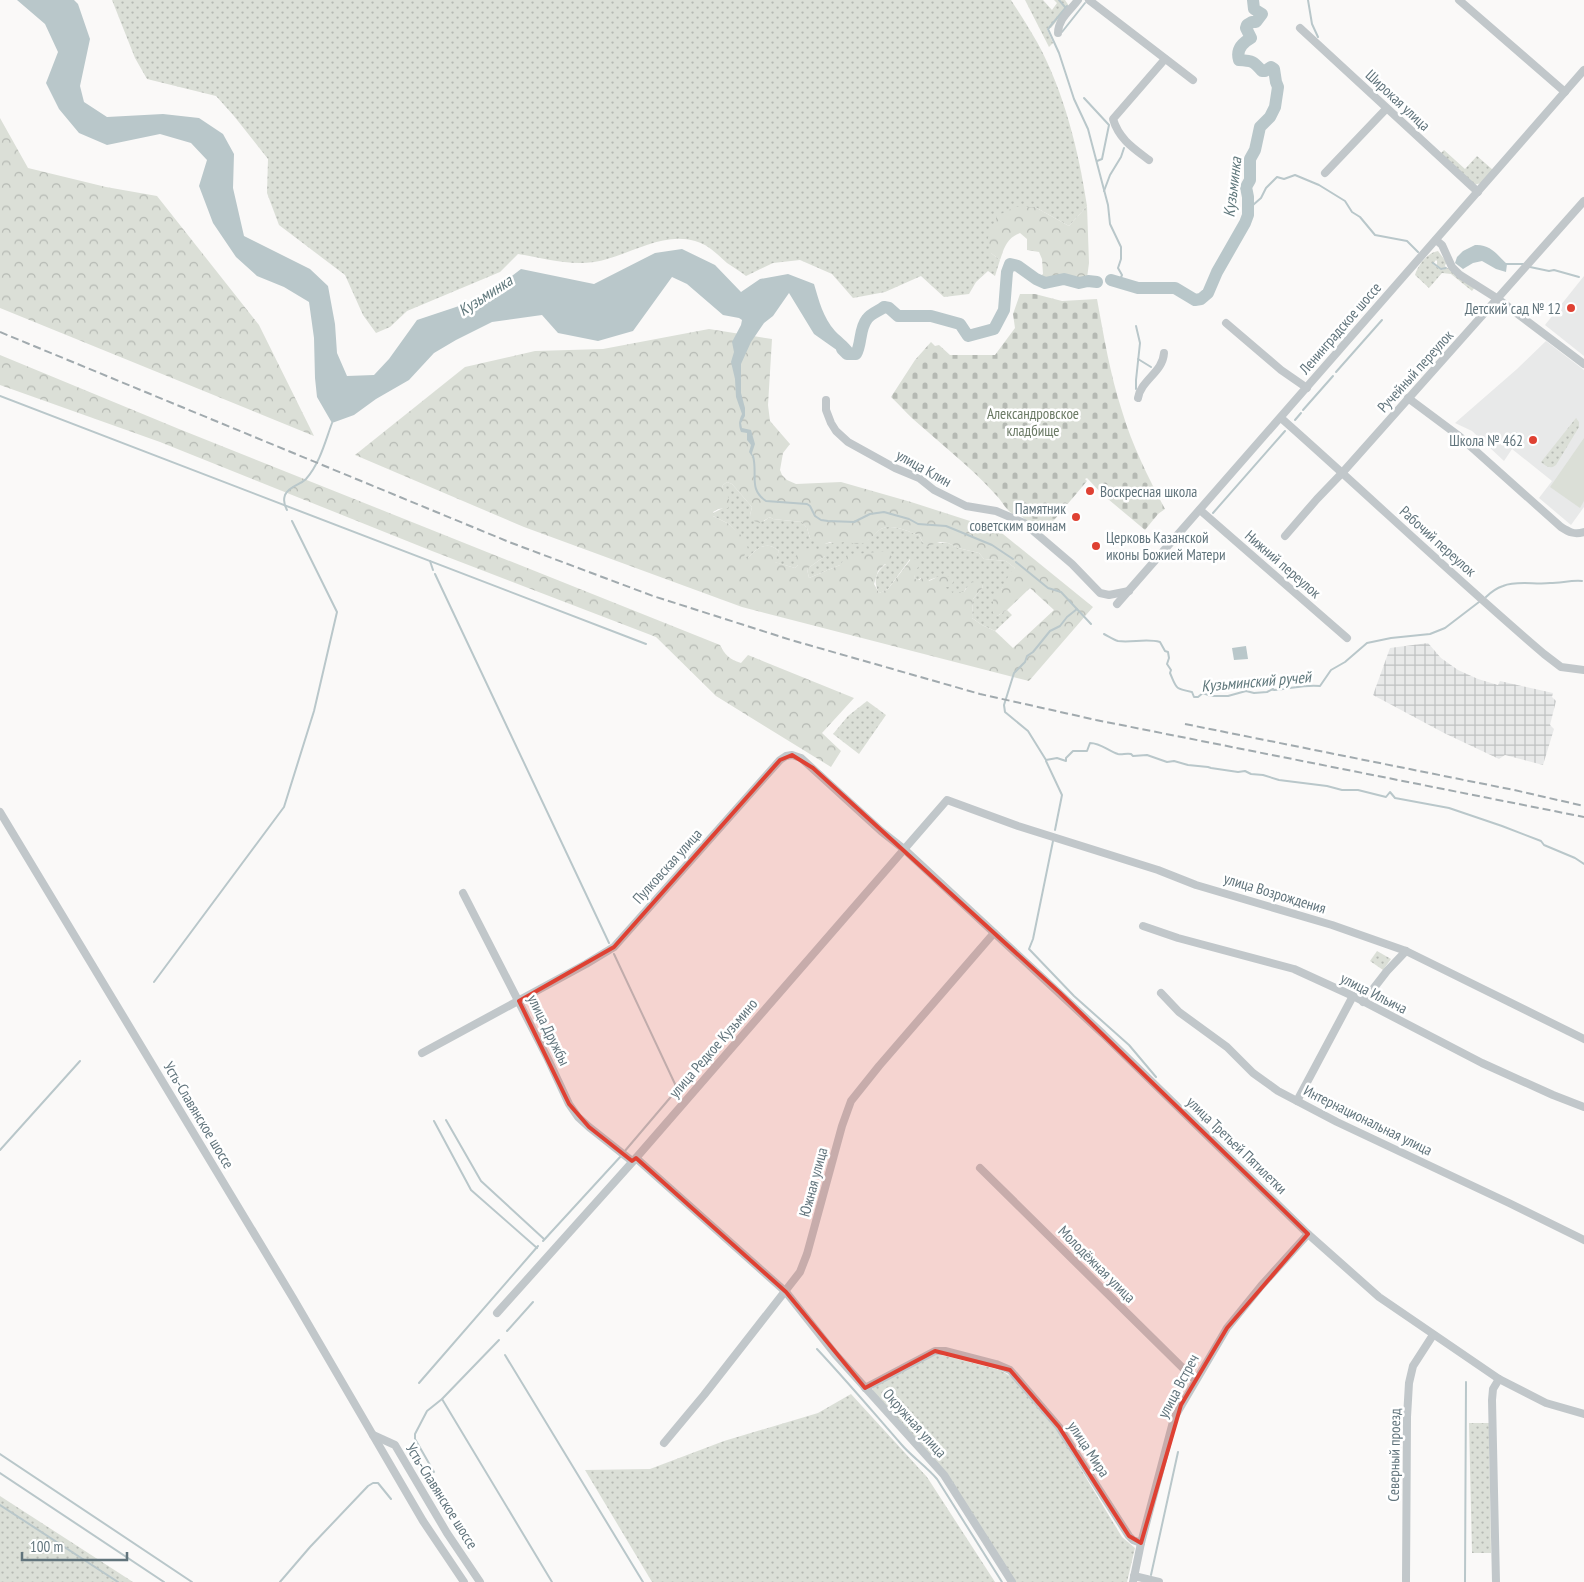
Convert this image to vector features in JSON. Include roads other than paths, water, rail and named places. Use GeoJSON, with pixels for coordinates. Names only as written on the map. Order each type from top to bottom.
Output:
{"type":"FeatureCollection","features":[{"type":"Feature","properties":{"kind":"street"},"geometry":{"type":"LineString","coordinates":[[1058,33],[1058,25],[1078,0]]}},
{"type":"Feature","properties":{"kind":"street"},"geometry":{"type":"LineString","coordinates":[[1089,0],[1193,80]]}},
{"type":"Feature","properties":{"kind":"street"},"geometry":{"type":"LineString","coordinates":[[1459,0],[1565,92]]}},
{"type":"Feature","properties":{"kind":"street","name":"Широкая улица"},"geometry":{"type":"LineString","coordinates":[[1300,28],[1478,192]]}},
{"type":"Feature","properties":{"kind":"street"},"geometry":{"type":"LineString","coordinates":[[1149,160],[1124,141],[1118,133],[1113,120],[1165,59]]}},
{"type":"Feature","properties":{"kind":"street","name":"Ленинградское шоссе"},"geometry":{"type":"LineString","coordinates":[[1117,604],[1584,70]]}},
{"type":"Feature","properties":{"kind":"street"},"geometry":{"type":"LineString","coordinates":[[1325,173],[1386,109]]}},
{"type":"Feature","properties":{"kind":"street","name":"Ручейный переулок"},"geometry":{"type":"LineString","coordinates":[[1285,536],[1584,201]]}},
{"type":"Feature","properties":{"kind":"street"},"geometry":{"type":"LineString","coordinates":[[1436,240],[1442,245],[1451,265],[1460,275],[1498,299],[1584,364]]}},
{"type":"Feature","properties":{"kind":"street"},"geometry":{"type":"LineString","coordinates":[[1226,323],[1281,370],[1307,388]]}},
{"type":"Feature","properties":{"kind":"street"},"geometry":{"type":"LineString","coordinates":[[1138,398],[1141,389],[1164,360],[1164,353]]}},
{"type":"Feature","properties":{"kind":"street"},"geometry":{"type":"LineString","coordinates":[[1408,398],[1459,436],[1561,527],[1578,534],[1584,532]]}},
{"type":"Feature","properties":{"kind":"street","name":"улица Клин"},"geometry":{"type":"LineString","coordinates":[[826,400],[826,410],[831,423],[836,431],[848,442],[890,466],[919,478],[934,490],[966,506],[996,511],[1024,523],[1072,564],[1100,593],[1109,595],[1129,591]]}},
{"type":"Feature","properties":{"kind":"street","name":"Рабочий переулок"},"geometry":{"type":"LineString","coordinates":[[1281,418],[1544,654],[1561,667],[1584,670]]}},
{"type":"Feature","properties":{"kind":"street","name":"Нижний переулок"},"geometry":{"type":"LineString","coordinates":[[1200,510],[1347,638]]}},
{"type":"Feature","properties":{"kind":"street","name":"Пулковская улица"},"geometry":{"type":"LineString","coordinates":[[422,1053],[614,947],[780,760],[786,756],[792,755],[800,758],[881,832],[905,850]]}},
{"type":"Feature","properties":{"kind":"street","name":"улица Редкое Кузьмино"},"geometry":{"type":"LineString","coordinates":[[497,1313],[634,1160],[947,800]]}},
{"type":"Feature","properties":{"kind":"street","name":"улица Возрождения"},"geometry":{"type":"LineString","coordinates":[[947,800],[1018,826],[1158,870],[1196,884],[1332,925],[1406,951],[1584,1039]]}},
{"type":"Feature","properties":{"kind":"street","name":"Усть-Славянское шоссе"},"geometry":{"type":"LineString","coordinates":[[0,812],[293,1298],[423,1521],[464,1582]]}},
{"type":"Feature","properties":{"kind":"street","name":"улица Третьей Пятилетки"},"geometry":{"type":"LineString","coordinates":[[905,850],[1103,1034],[1308,1234],[1379,1297],[1499,1379],[1546,1403],[1584,1414]]}},
{"type":"Feature","properties":{"kind":"street","name":"улица Дружбы"},"geometry":{"type":"LineString","coordinates":[[463,893],[519,1001],[569,1104],[578,1117],[634,1160],[786,1292]]}},
{"type":"Feature","properties":{"kind":"street","name":"улица Ильича"},"geometry":{"type":"LineString","coordinates":[[1143,926],[1178,938],[1294,969],[1353,996],[1482,1063],[1584,1108]]}},
{"type":"Feature","properties":{"kind":"street","name":"Южная улица"},"geometry":{"type":"LineString","coordinates":[[664,1443],[800,1272],[808,1254],[840,1134],[851,1101],[994,933]]}},
{"type":"Feature","properties":{"kind":"street"},"geometry":{"type":"LineString","coordinates":[[1363,1002],[1387,971],[1406,951]]}},
{"type":"Feature","properties":{"kind":"street","name":"Интернациональная улица"},"geometry":{"type":"LineString","coordinates":[[1161,993],[1179,1012],[1227,1047],[1253,1073],[1278,1090],[1337,1122],[1584,1240]]}},
{"type":"Feature","properties":{"kind":"street"},"geometry":{"type":"LineString","coordinates":[[1298,1101],[1353,996]]}},
{"type":"Feature","properties":{"kind":"street","name":"Молодёжная улица"},"geometry":{"type":"LineString","coordinates":[[980,1168],[1195,1380]]}},
{"type":"Feature","properties":{"kind":"street","name":"улица Встреч"},"geometry":{"type":"LineString","coordinates":[[1134,1579],[1141,1543],[1174,1418],[1227,1328],[1261,1286],[1308,1234]]}},
{"type":"Feature","properties":{"kind":"street","name":"Окружная улица"},"geometry":{"type":"LineString","coordinates":[[786,1292],[835,1354],[944,1476],[1012,1582]]}},
{"type":"Feature","properties":{"kind":"street","name":"Северный проезд"},"geometry":{"type":"LineString","coordinates":[[1406,1582],[1409,1383],[1413,1366],[1432,1335]]}},
{"type":"Feature","properties":{"kind":"street","name":"улица Мира"},"geometry":{"type":"LineString","coordinates":[[865,1388],[935,1351],[946,1350],[996,1364],[1010,1370],[1059,1427],[1129,1536],[1141,1543]]}},
{"type":"Feature","properties":{"kind":"street"},"geometry":{"type":"LineString","coordinates":[[1496,1582],[1492,1400],[1493,1389],[1499,1379]]}},
{"type":"Feature","properties":{"kind":"street","name":"Усть-Славянское шоссе"},"geometry":{"type":"LineString","coordinates":[[372,1434],[395,1445],[447,1533],[480,1582]]}},
{"type":"Feature","properties":{"kind":"street"},"geometry":{"type":"LineString","coordinates":[[1134,1579],[1159,1582]]}},
{"type":"Feature","properties":{"kind":"waterway"},"geometry":{"type":"LineString","coordinates":[[1059,0],[1065,7]]}},
{"type":"Feature","properties":{"kind":"waterway","name":"Кузьминка"},"geometry":{"type":"LineString","coordinates":[[1111,280],[1138,288],[1175,288],[1195,300],[1201,299],[1208,293],[1217,272],[1245,223],[1248,215],[1246,187],[1250,180],[1250,159],[1255,150],[1260,127],[1270,117],[1275,107],[1278,87],[1274,69],[1271,67],[1262,71],[1252,62],[1239,60],[1238,53],[1240,47],[1251,38],[1246,28],[1247,25],[1256,22],[1262,14],[1254,9],[1253,0]]}},
{"type":"Feature","properties":{"kind":"waterway"},"geometry":{"type":"LineString","coordinates":[[1308,0],[1312,24],[1318,37]]}},
{"type":"Feature","properties":{"kind":"waterway"},"geometry":{"type":"LineString","coordinates":[[1062,32],[1085,3]]}},
{"type":"Feature","properties":{"kind":"waterway"},"geometry":{"type":"LineString","coordinates":[[1067,6],[1048,29],[1059,53],[1074,99],[1088,129],[1108,205],[1110,224],[1121,247],[1121,259],[1118,268],[1122,275],[1119,282]]}},
{"type":"Feature","properties":{"kind":"waterway"},"geometry":{"type":"LineString","coordinates":[[1084,98],[1109,125],[1102,159],[1097,161]]}},
{"type":"Feature","properties":{"kind":"waterway"},"geometry":{"type":"LineString","coordinates":[[1104,191],[1124,148]]}},
{"type":"Feature","properties":{"kind":"waterway"},"geometry":{"type":"LineString","coordinates":[[1248,215],[1253,205],[1261,198],[1266,188],[1277,177],[1284,179],[1295,175],[1319,185],[1345,201],[1352,212],[1360,217],[1375,235],[1407,241],[1418,252]]}},
{"type":"Feature","properties":{"kind":"waterway"},"geometry":{"type":"LineString","coordinates":[[1433,263],[1441,269],[1446,268]]}},
{"type":"Feature","properties":{"kind":"waterway","name":"Кузьминка"},"geometry":{"type":"LineString","coordinates":[[842,349],[847,354],[856,354],[864,323],[871,315],[884,307],[889,308],[898,316],[931,316],[960,324],[968,336],[994,329],[1004,310],[1007,272],[1010,264],[1018,266],[1045,283],[1064,279],[1079,283],[1097,282]]}},
{"type":"Feature","properties":{"kind":"waterway"},"geometry":{"type":"LineString","coordinates":[[1506,264],[1523,264]]}},
{"type":"Feature","properties":{"kind":"waterway"},"geometry":{"type":"LineString","coordinates":[[1530,267],[1549,271],[1554,270],[1579,277]]}},
{"type":"Feature","properties":{"kind":"waterway"},"geometry":{"type":"LineString","coordinates":[[1336,372],[1382,320]]}},
{"type":"Feature","properties":{"kind":"waterway"},"geometry":{"type":"LineString","coordinates":[[1136,326],[1140,343],[1136,389]]}},
{"type":"Feature","properties":{"kind":"waterway"},"geometry":{"type":"LineString","coordinates":[[1138,359],[1151,367]]}},
{"type":"Feature","properties":{"kind":"waterway"},"geometry":{"type":"LineString","coordinates":[[1303,410],[1333,376]]}},
{"type":"Feature","properties":{"kind":"waterway"},"geometry":{"type":"LineString","coordinates":[[0,396],[646,644]]}},
{"type":"Feature","properties":{"kind":"waterway"},"geometry":{"type":"LineString","coordinates":[[1295,420],[1301,413]]}},
{"type":"Feature","properties":{"kind":"waterway"},"geometry":{"type":"LineString","coordinates":[[287,510],[284,503],[285,495],[289,489],[306,479],[311,473],[322,452],[332,423]]}},
{"type":"Feature","properties":{"kind":"waterway"},"geometry":{"type":"LineString","coordinates":[[1213,513],[1285,431]]}},
{"type":"Feature","properties":{"kind":"waterway","name":"Кузьминский ручей"},"geometry":{"type":"LineString","coordinates":[[753,456],[755,486],[760,496],[766,501],[807,504],[815,516],[821,520],[828,521],[854,522],[870,514],[884,512],[909,519],[918,524],[946,526],[992,545],[1013,559]]}},
{"type":"Feature","properties":{"kind":"waterway"},"geometry":{"type":"LineString","coordinates":[[154,982],[284,807],[314,711],[337,612],[292,521]]}},
{"type":"Feature","properties":{"kind":"waterway"},"geometry":{"type":"LineString","coordinates":[[430,561],[433,570]]}},
{"type":"Feature","properties":{"kind":"waterway","name":"Кузьминский ручей"},"geometry":{"type":"LineString","coordinates":[[1016,562],[1048,588],[1061,592],[1091,624]]}},
{"type":"Feature","properties":{"kind":"waterway"},"geometry":{"type":"LineString","coordinates":[[435,574],[609,943]]}},
{"type":"Feature","properties":{"kind":"waterway","name":"Кузьминский ручей"},"geometry":{"type":"LineString","coordinates":[[1486,597],[1496,589],[1508,584],[1582,581]]}},
{"type":"Feature","properties":{"kind":"waterway","name":"Кузьминский ручей"},"geometry":{"type":"LineString","coordinates":[[1104,634],[1118,641],[1150,640],[1160,642],[1165,651],[1168,652],[1167,664],[1177,687],[1192,692],[1194,697],[1198,697],[1203,693],[1211,696],[1228,696],[1246,691],[1254,693],[1267,692],[1273,689],[1320,686],[1331,670],[1345,662],[1367,643],[1391,638],[1430,634],[1445,628],[1479,602]]}},
{"type":"Feature","properties":{"kind":"waterway"},"geometry":{"type":"LineString","coordinates":[[1077,609],[1060,626],[1050,631],[1014,673],[1004,705],[1005,712],[1028,731],[1046,760],[1057,758],[1066,761],[1066,758],[1073,751],[1087,751],[1090,743],[1094,743],[1118,754],[1147,755],[1167,762],[1174,761],[1188,765],[1238,772],[1245,771],[1279,780],[1327,786],[1342,790],[1358,790],[1386,797],[1390,792],[1395,798],[1449,808],[1502,826],[1541,841],[1544,845],[1575,858],[1584,864]]}},
{"type":"Feature","properties":{"kind":"waterway"},"geometry":{"type":"LineString","coordinates":[[1046,761],[1062,795],[1055,830]]}},
{"type":"Feature","properties":{"kind":"waterway"},"geometry":{"type":"LineString","coordinates":[[1053,841],[1033,939],[1029,949],[1074,996],[1129,1045],[1156,1077]]}},
{"type":"Feature","properties":{"kind":"waterway"},"geometry":{"type":"LineString","coordinates":[[614,954],[675,1084],[675,1092],[624,1152]]}},
{"type":"Feature","properties":{"kind":"waterway"},"geometry":{"type":"LineString","coordinates":[[0,1150],[80,1061]]}},
{"type":"Feature","properties":{"kind":"waterway"},"geometry":{"type":"LineString","coordinates":[[446,1120],[481,1181],[544,1239]]}},
{"type":"Feature","properties":{"kind":"waterway"},"geometry":{"type":"LineString","coordinates":[[434,1121],[471,1190],[537,1248]]}},
{"type":"Feature","properties":{"kind":"waterway"},"geometry":{"type":"LineString","coordinates":[[543,1241],[621,1156]]}},
{"type":"Feature","properties":{"kind":"waterway"},"geometry":{"type":"LineString","coordinates":[[419,1383],[538,1246]]}},
{"type":"Feature","properties":{"kind":"waterway"},"geometry":{"type":"LineString","coordinates":[[507,1331],[533,1302]]}},
{"type":"Feature","properties":{"kind":"waterway"},"geometry":{"type":"LineString","coordinates":[[434,1472],[415,1439],[415,1434],[427,1411],[442,1399],[499,1340]]}},
{"type":"Feature","properties":{"kind":"waterway"},"geometry":{"type":"LineString","coordinates":[[817,1349],[905,1449],[937,1479],[1002,1582]]}},
{"type":"Feature","properties":{"kind":"waterway"},"geometry":{"type":"LineString","coordinates":[[505,1355],[643,1582]]}},
{"type":"Feature","properties":{"kind":"waterway"},"geometry":{"type":"LineString","coordinates":[[1465,1582],[1466,1382]]}},
{"type":"Feature","properties":{"kind":"waterway"},"geometry":{"type":"LineString","coordinates":[[442,1399],[552,1582]]}},
{"type":"Feature","properties":{"kind":"waterway"},"geometry":{"type":"LineString","coordinates":[[1151,1575],[1178,1452]]}},
{"type":"Feature","properties":{"kind":"waterway"},"geometry":{"type":"LineString","coordinates":[[0,1454],[192,1582]]}},
{"type":"Feature","properties":{"kind":"waterway"},"geometry":{"type":"LineString","coordinates":[[0,1473],[164,1582]]}},
{"type":"Feature","properties":{"kind":"waterway"},"geometry":{"type":"LineString","coordinates":[[280,1582],[310,1547],[368,1486],[378,1483],[391,1499]]}},
{"type":"Feature","properties":{"kind":"waterway"},"geometry":{"type":"LineString","coordinates":[[0,1505],[118,1582]]}},
{"type":"Feature","properties":{"kind":"railway"},"geometry":{"type":"LineString","coordinates":[[0,332],[509,542],[653,596],[791,640],[980,694],[1096,720],[1584,817]]}},
{"type":"Feature","properties":{"kind":"railway"},"geometry":{"type":"LineString","coordinates":[[1185,724],[1514,790],[1584,806]]}},
{"type":"Feature","properties":{"kind":"place","name":"Детский сад № 12"},"geometry":{"type":"Point","coordinates":[1571,308]}},
{"type":"Feature","properties":{"kind":"place","name":"Школа № 462"},"geometry":{"type":"Point","coordinates":[1533,440]}},
{"type":"Feature","properties":{"kind":"place","name":"Воскресная школа"},"geometry":{"type":"Point","coordinates":[1090,491]}},
{"type":"Feature","properties":{"kind":"place","name":"Памятник советским воинам"},"geometry":{"type":"Point","coordinates":[1076,517]}},
{"type":"Feature","properties":{"kind":"place","name":"Церковь Казанской иконы Божией Матери"},"geometry":{"type":"Point","coordinates":[1096,546]}},
{"type":"Feature","properties":{"kind":"park label","name":"Александровское кладбище"},"geometry":{"type":"Point","coordinates":[1033,422]}}]}
